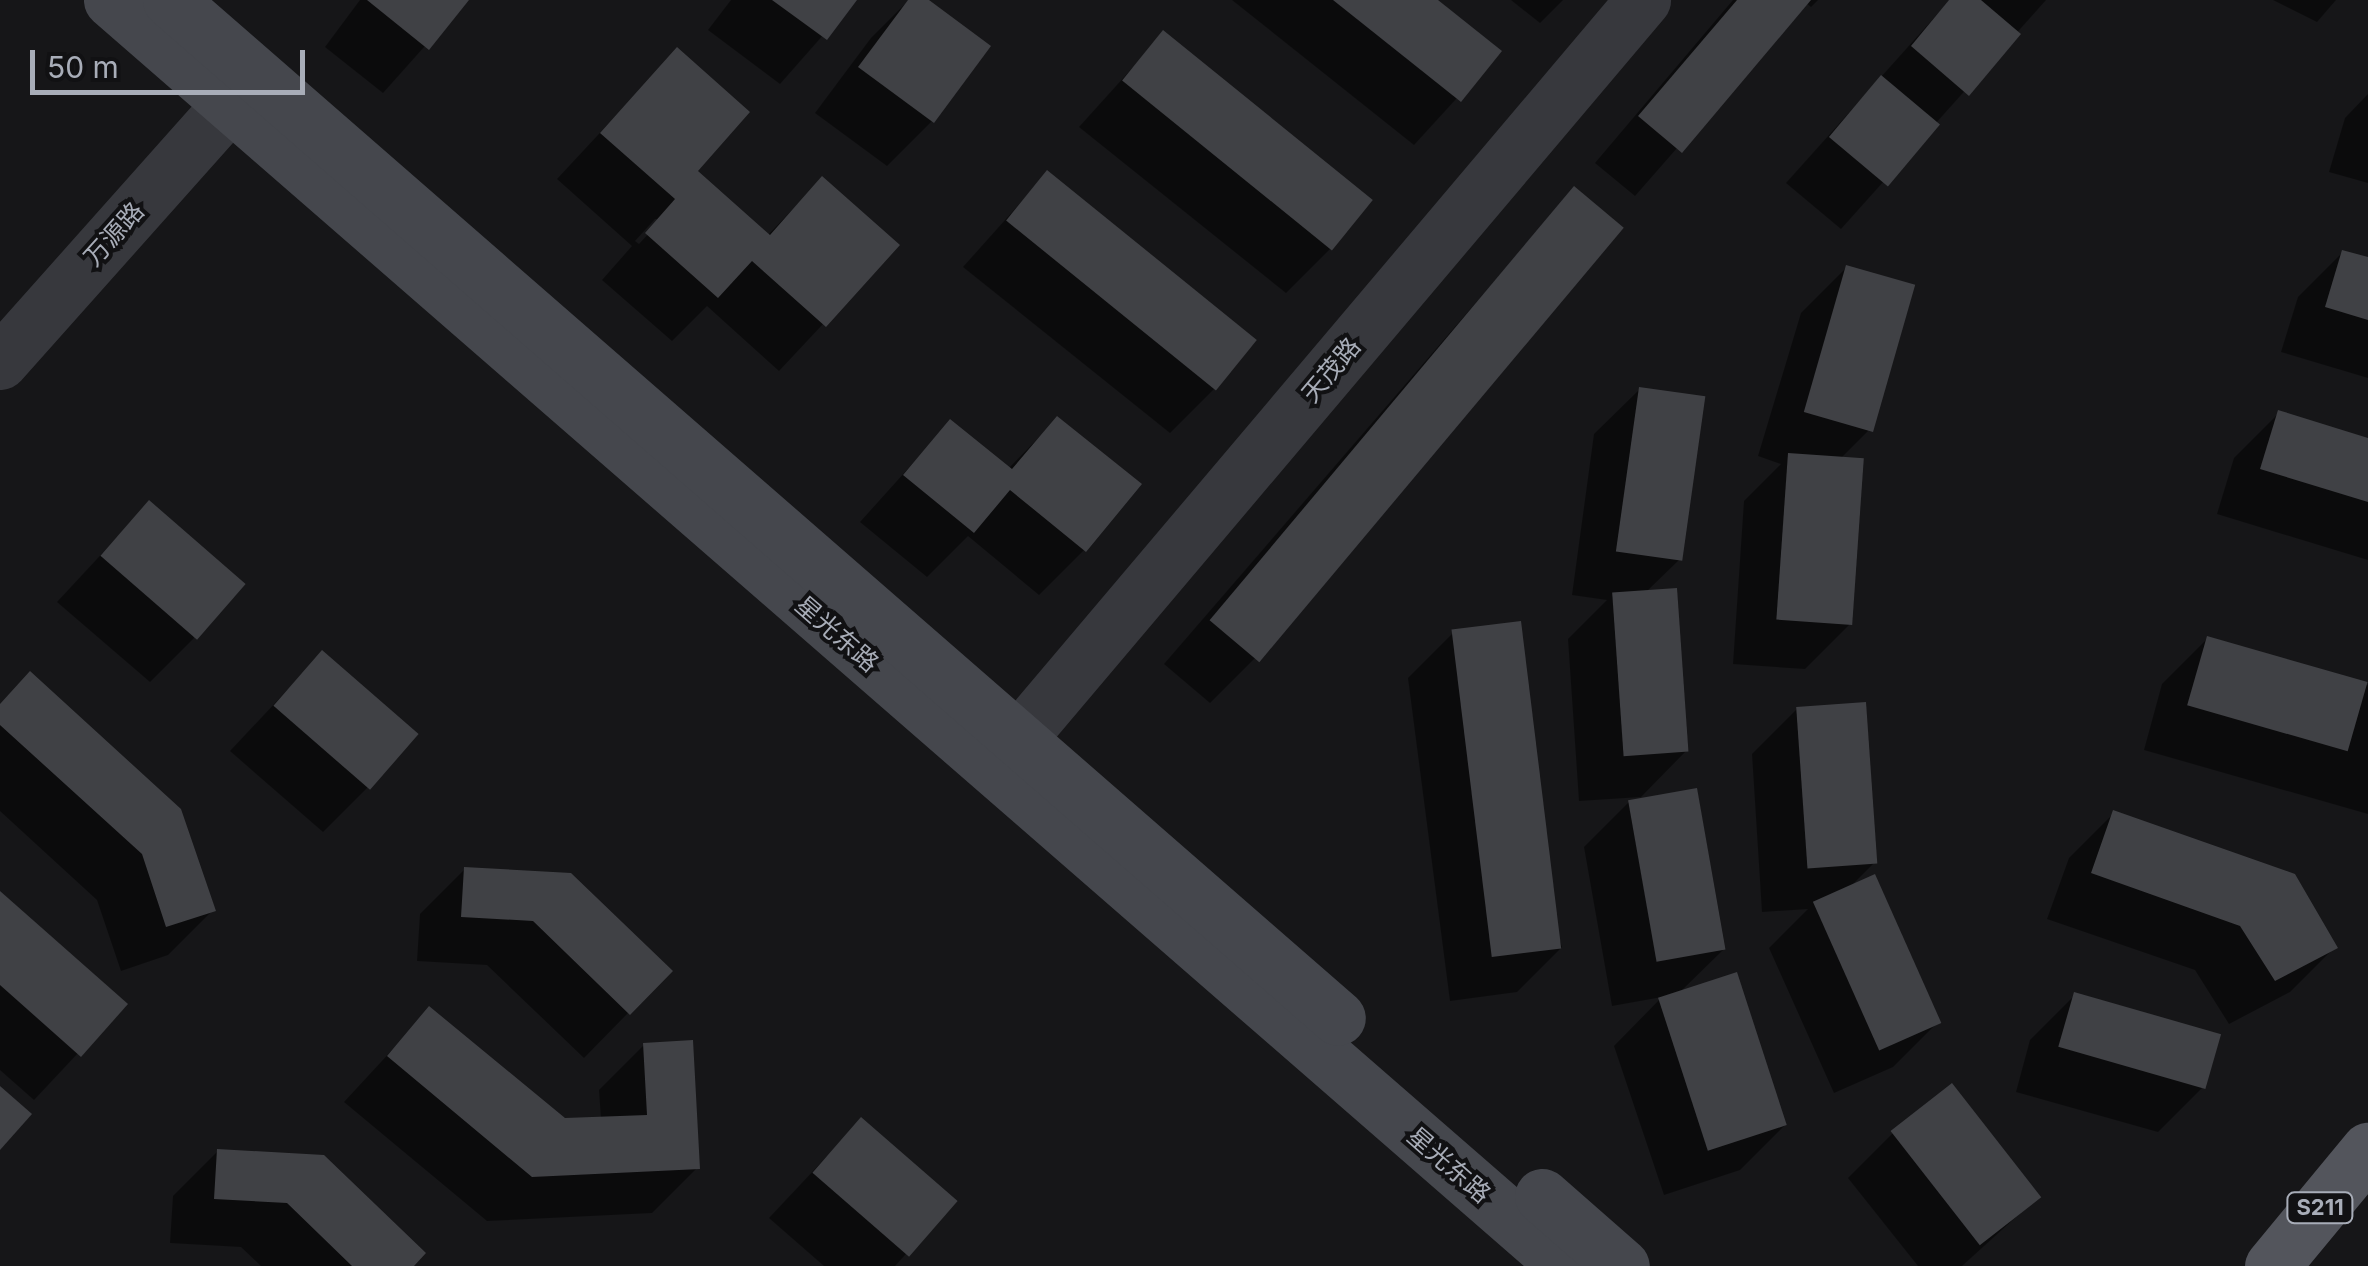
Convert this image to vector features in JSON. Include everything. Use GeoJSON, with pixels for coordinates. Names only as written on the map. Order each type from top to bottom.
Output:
{"type":"FeatureCollection","features":[{"type":"Feature","properties":{"kind":"main road","name":"星光东路"},"geometry":{"type":"LineString","coordinates":[[144,6],[1018,740],[1622,1266]]}},
{"type":"Feature","properties":{"kind":"main road","name":"星光东路"},"geometry":{"type":"LineString","coordinates":[[144,6],[228,106],[1566,1266]]}},
{"type":"Feature","properties":{"kind":"main road","name":"S211"},"geometry":{"type":"LineString","coordinates":[[2272,1266],[2368,1150]]}},
{"type":"Feature","properties":{"kind":"street","name":"天茂路"},"geometry":{"type":"LineString","coordinates":[[1018,740],[1643,0]]}},
{"type":"Feature","properties":{"kind":"street","name":"万源路"},"geometry":{"type":"LineString","coordinates":[[0,362],[228,106]]}},
{"type":"Feature","properties":{"kind":"building"},"geometry":{"type":"Polygon","coordinates":[[[367,0],[469,0],[429,50],[367,0]]]}},
{"type":"Feature","properties":{"kind":"building"},"geometry":{"type":"Polygon","coordinates":[[[772,0],[857,0],[827,40],[772,0]]]}},
{"type":"Feature","properties":{"kind":"building"},"geometry":{"type":"Polygon","coordinates":[[[908,0],[929,0],[991,46],[934,123],[858,67],[908,0]]]}},
{"type":"Feature","properties":{"kind":"building"},"geometry":{"type":"Polygon","coordinates":[[[1333,0],[1438,0],[1502,51],[1461,102],[1333,0]]]}},
{"type":"Feature","properties":{"kind":"building"},"geometry":{"type":"Polygon","coordinates":[[[1737,0],[1811,0],[1682,153],[1638,116],[1737,0]]]}},
{"type":"Feature","properties":{"kind":"building"},"geometry":{"type":"Polygon","coordinates":[[[1949,0],[1981,0],[2021,34],[1969,96],[1911,46],[1949,0]]]}},
{"type":"Feature","properties":{"kind":"building"},"geometry":{"type":"Polygon","coordinates":[[[1163,30],[1373,200],[1332,250],[1122,81],[1163,30]]]}},
{"type":"Feature","properties":{"kind":"building"},"geometry":{"type":"Polygon","coordinates":[[[677,47],[750,112],[698,171],[770,235],[822,176],[900,245],[826,327],[752,261],[718,298],[645,233],[675,199],[600,133],[677,47]]]}},
{"type":"Feature","properties":{"kind":"building"},"geometry":{"type":"Polygon","coordinates":[[[1881,75],[1940,124],[1888,187],[1829,137],[1881,75]]]}},
{"type":"Feature","properties":{"kind":"building"},"geometry":{"type":"Polygon","coordinates":[[[1047,170],[1257,340],[1216,390],[1006,221],[1047,170]]]}},
{"type":"Feature","properties":{"kind":"building"},"geometry":{"type":"Polygon","coordinates":[[[1574,186],[1624,228],[1259,662],[1210,620],[1574,186]]]}},
{"type":"Feature","properties":{"kind":"building"},"geometry":{"type":"Polygon","coordinates":[[[2342,250],[2368,257],[2368,320],[2325,307],[2342,250]]]}},
{"type":"Feature","properties":{"kind":"building"},"geometry":{"type":"Polygon","coordinates":[[[1846,265],[1915,285],[1873,432],[1804,412],[1846,265]]]}},
{"type":"Feature","properties":{"kind":"building"},"geometry":{"type":"Polygon","coordinates":[[[1639,387],[1705,396],[1682,561],[1616,551],[1639,387]]]}},
{"type":"Feature","properties":{"kind":"building"},"geometry":{"type":"Polygon","coordinates":[[[2278,410],[2368,438],[2368,502],[2260,469],[2278,410]]]}},
{"type":"Feature","properties":{"kind":"building"},"geometry":{"type":"Polygon","coordinates":[[[1057,416],[1142,484],[1086,552],[1010,490],[974,533],[903,475],[950,419],[1012,469],[1057,416]]]}},
{"type":"Feature","properties":{"kind":"building"},"geometry":{"type":"Polygon","coordinates":[[[1788,453],[1864,458],[1852,625],[1776,620],[1788,453]]]}},
{"type":"Feature","properties":{"kind":"building"},"geometry":{"type":"Polygon","coordinates":[[[149,500],[246,584],[197,640],[100,556],[149,500]]]}},
{"type":"Feature","properties":{"kind":"building"},"geometry":{"type":"Polygon","coordinates":[[[1677,588],[1688,752],[1624,756],[1612,593],[1677,588]]]}},
{"type":"Feature","properties":{"kind":"building"},"geometry":{"type":"Polygon","coordinates":[[[1521,621],[1561,949],[1492,957],[1452,630],[1521,621]]]}},
{"type":"Feature","properties":{"kind":"building"},"geometry":{"type":"Polygon","coordinates":[[[2207,636],[2368,682],[2348,751],[2187,705],[2207,636]]]}},
{"type":"Feature","properties":{"kind":"building"},"geometry":{"type":"Polygon","coordinates":[[[322,650],[419,734],[370,790],[273,706],[322,650]]]}},
{"type":"Feature","properties":{"kind":"building"},"geometry":{"type":"Polygon","coordinates":[[[30,671],[181,809],[216,911],[166,927],[142,854],[0,725],[0,704],[30,671]]]}},
{"type":"Feature","properties":{"kind":"building"},"geometry":{"type":"Polygon","coordinates":[[[1866,702],[1877,864],[1807,868],[1796,707],[1866,702]]]}},
{"type":"Feature","properties":{"kind":"building"},"geometry":{"type":"Polygon","coordinates":[[[1697,788],[1725,950],[1657,962],[1628,800],[1697,788]]]}},
{"type":"Feature","properties":{"kind":"building"},"geometry":{"type":"Polygon","coordinates":[[[2113,810],[2295,874],[2338,948],[2275,981],[2240,926],[2091,873],[2113,810]]]}},
{"type":"Feature","properties":{"kind":"building"},"geometry":{"type":"Polygon","coordinates":[[[464,867],[571,873],[673,971],[630,1015],[533,921],[461,917],[464,867]]]}},
{"type":"Feature","properties":{"kind":"building"},"geometry":{"type":"Polygon","coordinates":[[[1875,874],[1941,1023],[1879,1051],[1813,902],[1875,874]]]}},
{"type":"Feature","properties":{"kind":"building"},"geometry":{"type":"Polygon","coordinates":[[[0,891],[128,1004],[81,1057],[0,985],[0,891]]]}},
{"type":"Feature","properties":{"kind":"building"},"geometry":{"type":"Polygon","coordinates":[[[1737,972],[1787,1125],[1708,1151],[1658,998],[1737,972]]]}},
{"type":"Feature","properties":{"kind":"building"},"geometry":{"type":"Polygon","coordinates":[[[2074,992],[2221,1034],[2205,1089],[2058,1047],[2074,992]]]}},
{"type":"Feature","properties":{"kind":"building"},"geometry":{"type":"Polygon","coordinates":[[[429,1006],[565,1118],[647,1115],[643,1043],[693,1040],[700,1169],[532,1177],[387,1056],[429,1006]]]}},
{"type":"Feature","properties":{"kind":"building"},"geometry":{"type":"Polygon","coordinates":[[[1952,1083],[2041,1197],[1980,1245],[1891,1131],[1952,1083]]]}},
{"type":"Feature","properties":{"kind":"building"},"geometry":{"type":"Polygon","coordinates":[[[0,1086],[32,1114],[0,1150],[0,1086]]]}},
{"type":"Feature","properties":{"kind":"building"},"geometry":{"type":"Polygon","coordinates":[[[861,1117],[958,1201],[909,1257],[812,1173],[861,1117]]]}},
{"type":"Feature","properties":{"kind":"building"},"geometry":{"type":"Polygon","coordinates":[[[217,1149],[324,1155],[426,1253],[414,1266],[352,1266],[287,1203],[214,1199],[217,1149]]]}}]}
